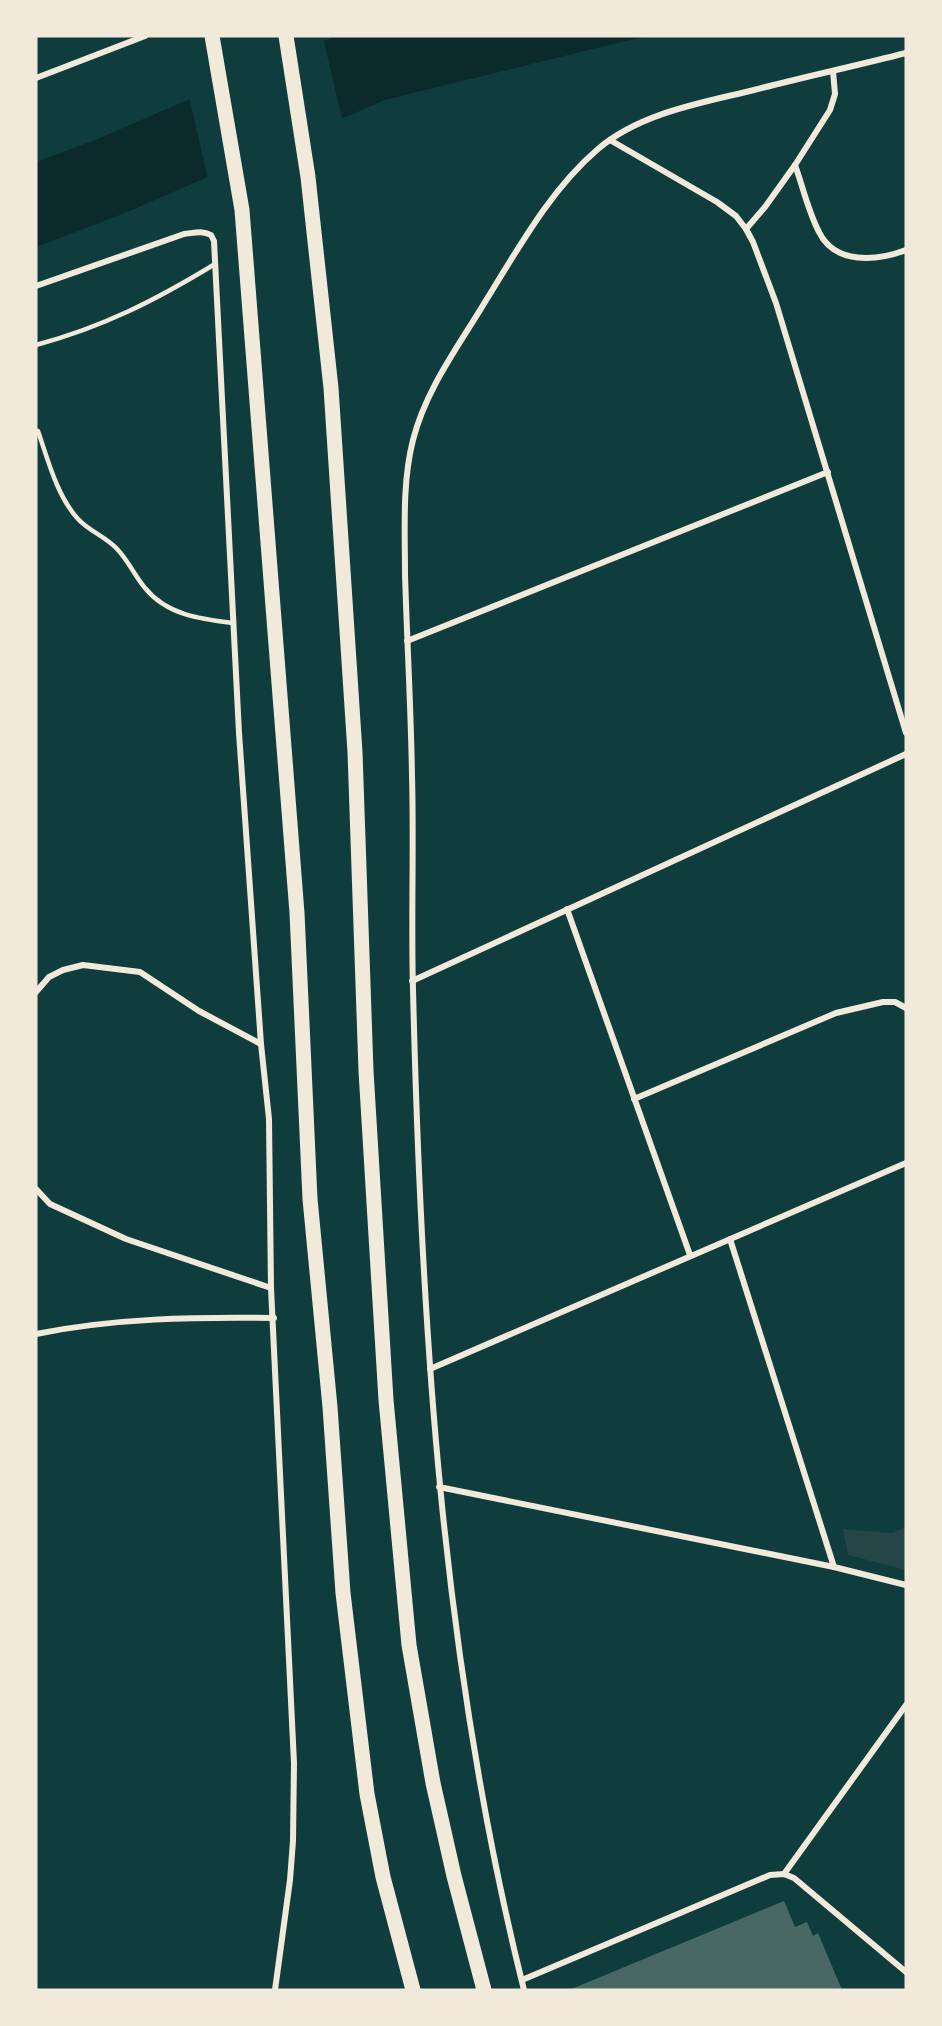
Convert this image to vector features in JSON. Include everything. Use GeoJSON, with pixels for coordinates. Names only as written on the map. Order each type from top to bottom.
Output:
{"type":"FeatureCollection","features":[{"type":"Feature","properties":{"kind":"main road"},"geometry":{"type":"LineString","coordinates":[[212,36],[242,210],[297,913],[310,1199],[330,1407],[343,1593],[367,1794],[383,1877],[413,1990]]}},
{"type":"Feature","properties":{"kind":"main road"},"geometry":{"type":"LineString","coordinates":[[285,36],[308,177],[331,388],[355,752],[366,1071],[383,1353],[409,1645],[433,1783],[454,1876],[484,1990]]}},
{"type":"Feature","properties":{"kind":"street"},"geometry":{"type":"LineString","coordinates":[[36,78],[145,36]]}},
{"type":"Feature","properties":{"kind":"street"},"geometry":{"type":"LineString","coordinates":[[524,1990],[471,1732],[439,1486],[430,1369],[416,1117],[412,981],[412,776],[407,641],[406,496],[410,450],[418,420],[434,384],[453,352],[546,208],[573,174],[610,140],[626,129],[656,116],[708,101],[906,53]]}},
{"type":"Feature","properties":{"kind":"street"},"geometry":{"type":"LineString","coordinates":[[746,229],[795,165],[833,103],[835,82],[833,70]]}},
{"type":"Feature","properties":{"kind":"street"},"geometry":{"type":"LineString","coordinates":[[610,140],[717,202],[736,216],[746,229],[776,303],[906,733]]}},
{"type":"Feature","properties":{"kind":"street"},"geometry":{"type":"LineString","coordinates":[[795,165],[815,222],[826,243],[846,256],[863,259],[878,259],[906,250]]}},
{"type":"Feature","properties":{"kind":"street"},"geometry":{"type":"LineString","coordinates":[[36,286],[184,234],[201,231],[211,235],[214,241],[233,623],[268,1119],[271,1288],[294,1763],[291,1870],[275,1990]]}},
{"type":"Feature","properties":{"kind":"street"},"geometry":{"type":"LineString","coordinates":[[407,641],[828,472]]}},
{"type":"Feature","properties":{"kind":"street"},"geometry":{"type":"LineString","coordinates":[[412,981],[906,754]]}},
{"type":"Feature","properties":{"kind":"street"},"geometry":{"type":"LineString","coordinates":[[567,909],[690,1256]]}},
{"type":"Feature","properties":{"kind":"street"},"geometry":{"type":"LineString","coordinates":[[36,992],[49,977],[63,970],[83,965],[140,972],[199,1011],[261,1044]]}},
{"type":"Feature","properties":{"kind":"street"},"geometry":{"type":"LineString","coordinates":[[634,1099],[836,1013],[883,1002],[895,1002],[906,1008]]}},
{"type":"Feature","properties":{"kind":"street"},"geometry":{"type":"LineString","coordinates":[[430,1369],[906,1163]]}},
{"type":"Feature","properties":{"kind":"street"},"geometry":{"type":"LineString","coordinates":[[36,1188],[50,1204],[126,1239],[271,1288]]}},
{"type":"Feature","properties":{"kind":"street"},"geometry":{"type":"LineString","coordinates":[[730,1239],[834,1567]]}},
{"type":"Feature","properties":{"kind":"street"},"geometry":{"type":"LineString","coordinates":[[36,1334],[71,1327],[175,1317],[274,1317]]}},
{"type":"Feature","properties":{"kind":"street"},"geometry":{"type":"LineString","coordinates":[[439,1486],[834,1567],[906,1585]]}},
{"type":"Feature","properties":{"kind":"street"},"geometry":{"type":"LineString","coordinates":[[784,1874],[906,1705]]}},
{"type":"Feature","properties":{"kind":"street"},"geometry":{"type":"LineString","coordinates":[[522,1980],[770,1875],[784,1874],[807,1888],[845,1923],[906,1972]]}},
{"type":"Feature","properties":{"kind":"lane"},"geometry":{"type":"LineString","coordinates":[[36,345],[95,327],[159,298],[215,264]]}},
{"type":"Feature","properties":{"kind":"lane"},"geometry":{"type":"LineString","coordinates":[[38,432],[48,461],[70,509],[79,520],[117,548],[144,587],[154,597],[171,609],[187,615],[233,623]]}},
{"type":"Feature","properties":{"kind":"shaded area"},"geometry":{"type":"Polygon","coordinates":[[[336,36],[646,36],[385,100],[125,213],[36,247],[36,162],[95,140],[336,36]]]}},
{"type":"Feature","properties":{"kind":"shaded area"},"geometry":{"type":"Polygon","coordinates":[[[906,1527],[906,1570],[848,1555],[843,1529],[892,1533],[906,1527]]]}},
{"type":"Feature","properties":{"kind":"pier"},"geometry":{"type":"Polygon","coordinates":[[[323,38],[343,122],[208,180],[189,96],[323,38]]]}},
{"type":"Feature","properties":{"kind":"building"},"geometry":{"type":"Polygon","coordinates":[[[784,1901],[795,1927],[807,1922],[813,1936],[818,1933],[842,1990],[569,1990],[784,1901]]]}}]}
